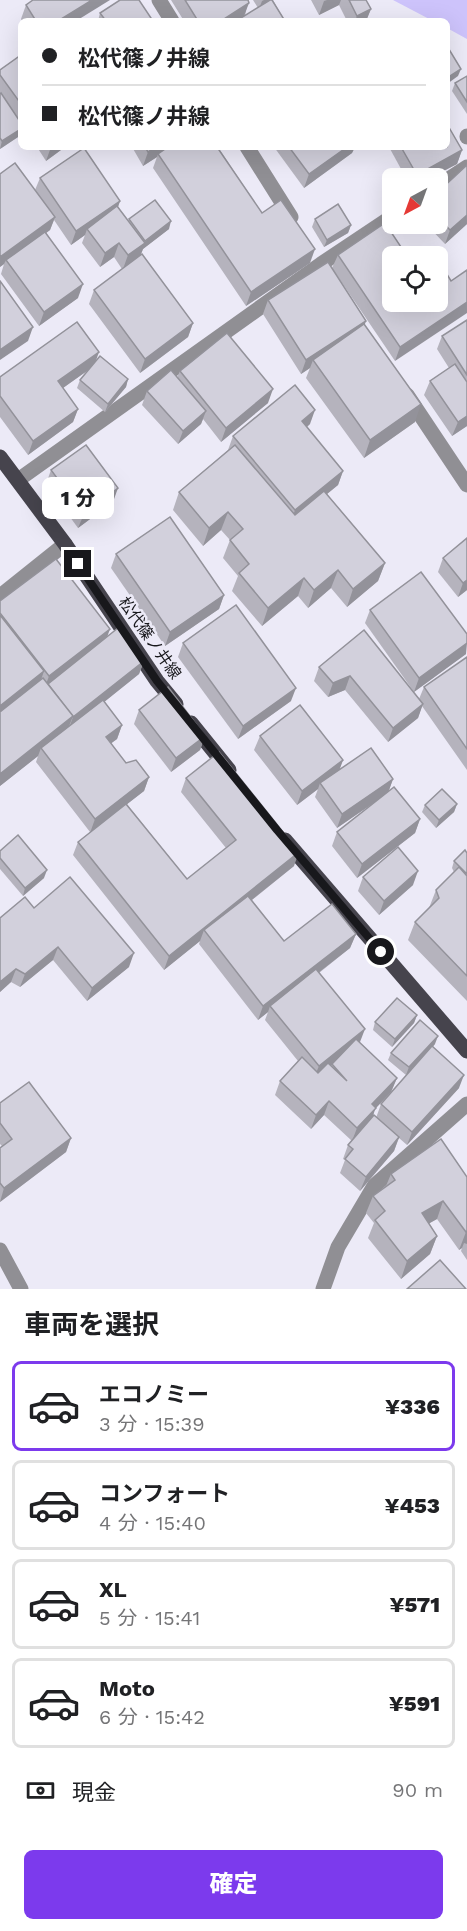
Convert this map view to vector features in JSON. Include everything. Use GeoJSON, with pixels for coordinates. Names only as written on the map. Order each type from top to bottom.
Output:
{"type":"FeatureCollection","features":[{"type":"Feature","properties":{"kind":"main road","name":"松代篠ノ井線"},"geometry":{"type":"LineString","coordinates":[[0,456],[65,544],[157,681],[239,783]]}},
{"type":"Feature","properties":{"kind":"main road"},"geometry":{"type":"LineString","coordinates":[[277,830],[467,1051]]}},
{"type":"Feature","properties":{"kind":"street"},"geometry":{"type":"LineString","coordinates":[[159,0],[170,18]]}},
{"type":"Feature","properties":{"kind":"street"},"geometry":{"type":"LineString","coordinates":[[249,150],[296,225]]}},
{"type":"Feature","properties":{"kind":"street"},"geometry":{"type":"LineString","coordinates":[[448,179],[467,167]]}},
{"type":"Feature","properties":{"kind":"street"},"geometry":{"type":"LineString","coordinates":[[18,480],[321,264],[382,223]]}},
{"type":"Feature","properties":{"kind":"street"},"geometry":{"type":"LineString","coordinates":[[397,380],[467,485]]}},
{"type":"Feature","properties":{"kind":"street"},"geometry":{"type":"LineString","coordinates":[[0,596],[65,544]]}},
{"type":"Feature","properties":{"kind":"street"},"geometry":{"type":"LineString","coordinates":[[323,1289],[338,1247],[374,1186],[467,1104]]}},
{"type":"Feature","properties":{"kind":"street"},"geometry":{"type":"LineString","coordinates":[[0,1250],[21,1289]]}},
{"type":"Feature","properties":{"kind":"shaded area"},"geometry":{"type":"Polygon","coordinates":[[[393,0],[467,0],[467,39],[450,30],[450,18],[427,18],[393,0]]]}},
{"type":"Feature","properties":{"kind":"building"},"geometry":{"type":"Polygon","coordinates":[[[33,0],[92,0],[63,18],[34,18],[26,5],[33,0]]]}},
{"type":"Feature","properties":{"kind":"building"},"geometry":{"type":"Polygon","coordinates":[[[120,0],[139,0],[151,18],[104,18],[100,13],[120,0]]]}},
{"type":"Feature","properties":{"kind":"building"},"geometry":{"type":"Polygon","coordinates":[[[185,0],[248,0],[249,3],[226,18],[196,18],[185,0]]]}},
{"type":"Feature","properties":{"kind":"building"},"geometry":{"type":"Polygon","coordinates":[[[272,0],[283,18],[241,18],[272,0]]]}},
{"type":"Feature","properties":{"kind":"building"},"geometry":{"type":"Polygon","coordinates":[[[349,0],[366,0],[371,9],[357,16],[349,0]]]}},
{"type":"Feature","properties":{"kind":"building"},"geometry":{"type":"Polygon","coordinates":[[[450,51],[461,69],[450,76],[450,51]]]}},
{"type":"Feature","properties":{"kind":"building"},"geometry":{"type":"Polygon","coordinates":[[[18,57],[18,100],[0,75],[0,70],[18,57]]]}},
{"type":"Feature","properties":{"kind":"building"},"geometry":{"type":"Polygon","coordinates":[[[467,76],[467,102],[455,83],[467,76]]]}},
{"type":"Feature","properties":{"kind":"building"},"geometry":{"type":"Polygon","coordinates":[[[0,94],[18,118],[18,131],[2,141],[0,138],[0,94]]]}},
{"type":"Feature","properties":{"kind":"building"},"geometry":{"type":"Polygon","coordinates":[[[450,129],[462,150],[430,168],[413,168],[403,150],[450,150],[450,129]]]}},
{"type":"Feature","properties":{"kind":"building"},"geometry":{"type":"Polygon","coordinates":[[[81,150],[85,150],[120,201],[76,231],[40,178],[81,150]]]}},
{"type":"Feature","properties":{"kind":"building"},"geometry":{"type":"Polygon","coordinates":[[[164,150],[219,150],[262,213],[281,200],[315,249],[251,292],[158,154],[164,150]]]}},
{"type":"Feature","properties":{"kind":"building"},"geometry":{"type":"Polygon","coordinates":[[[291,150],[343,150],[309,174],[291,150]]]}},
{"type":"Feature","properties":{"kind":"building"},"geometry":{"type":"Polygon","coordinates":[[[15,163],[55,217],[0,257],[0,174],[15,163]]]}},
{"type":"Feature","properties":{"kind":"building"},"geometry":{"type":"Polygon","coordinates":[[[467,165],[467,215],[450,230],[448,228],[448,183],[467,165]]]}},
{"type":"Feature","properties":{"kind":"building"},"geometry":{"type":"Polygon","coordinates":[[[155,200],[171,221],[145,241],[129,219],[155,200]]]}},
{"type":"Feature","properties":{"kind":"building"},"geometry":{"type":"Polygon","coordinates":[[[338,204],[351,225],[327,240],[315,219],[338,204]]]}},
{"type":"Feature","properties":{"kind":"building"},"geometry":{"type":"Polygon","coordinates":[[[117,206],[145,243],[128,255],[119,243],[105,253],[87,229],[117,206]]]}},
{"type":"Feature","properties":{"kind":"building"},"geometry":{"type":"Polygon","coordinates":[[[382,225],[382,234],[392,234],[400,246],[382,246],[382,312],[448,312],[448,276],[451,281],[467,270],[467,302],[400,347],[338,255],[382,225]]]}},
{"type":"Feature","properties":{"kind":"building"},"geometry":{"type":"Polygon","coordinates":[[[45,232],[83,284],[44,312],[6,260],[45,232]]]}},
{"type":"Feature","properties":{"kind":"building"},"geometry":{"type":"Polygon","coordinates":[[[142,254],[193,323],[145,359],[94,290],[142,254]]]}},
{"type":"Feature","properties":{"kind":"building"},"geometry":{"type":"Polygon","coordinates":[[[328,262],[366,321],[306,360],[268,300],[328,262]]]}},
{"type":"Feature","properties":{"kind":"building"},"geometry":{"type":"Polygon","coordinates":[[[0,281],[33,327],[0,350],[0,281]]]}},
{"type":"Feature","properties":{"kind":"building"},"geometry":{"type":"Polygon","coordinates":[[[467,320],[467,375],[442,336],[467,320]]]}},
{"type":"Feature","properties":{"kind":"building"},"geometry":{"type":"Polygon","coordinates":[[[77,322],[99,352],[58,381],[78,409],[33,441],[0,396],[0,377],[77,322]]]}},
{"type":"Feature","properties":{"kind":"building"},"geometry":{"type":"Polygon","coordinates":[[[364,324],[421,404],[370,440],[313,360],[364,324]]]}},
{"type":"Feature","properties":{"kind":"building"},"geometry":{"type":"Polygon","coordinates":[[[227,333],[273,389],[226,428],[180,371],[227,333]]]}},
{"type":"Feature","properties":{"kind":"building"},"geometry":{"type":"Polygon","coordinates":[[[100,356],[128,379],[108,404],[80,380],[100,356]]]}},
{"type":"Feature","properties":{"kind":"building"},"geometry":{"type":"Polygon","coordinates":[[[455,364],[467,382],[467,416],[458,422],[430,381],[455,364]]]}},
{"type":"Feature","properties":{"kind":"building"},"geometry":{"type":"Polygon","coordinates":[[[171,370],[206,411],[183,431],[147,391],[171,370]]]}},
{"type":"Feature","properties":{"kind":"building"},"geometry":{"type":"Polygon","coordinates":[[[295,385],[315,410],[302,421],[343,471],[295,510],[233,436],[295,385]]]}},
{"type":"Feature","properties":{"kind":"building"},"geometry":{"type":"Polygon","coordinates":[[[86,445],[118,488],[84,514],[51,470],[86,445]]]}},
{"type":"Feature","properties":{"kind":"building"},"geometry":{"type":"Polygon","coordinates":[[[235,445],[295,515],[324,491],[385,563],[353,589],[338,570],[314,590],[304,578],[268,608],[239,573],[249,564],[230,540],[243,529],[228,512],[209,528],[179,492],[235,445]]]}},
{"type":"Feature","properties":{"kind":"building"},"geometry":{"type":"Polygon","coordinates":[[[170,517],[224,595],[170,632],[116,554],[170,517]]]}},
{"type":"Feature","properties":{"kind":"building"},"geometry":{"type":"Polygon","coordinates":[[[467,538],[467,580],[463,583],[443,558],[467,538]]]}},
{"type":"Feature","properties":{"kind":"building"},"geometry":{"type":"Polygon","coordinates":[[[56,559],[110,629],[49,676],[0,613],[0,601],[56,559]]]}},
{"type":"Feature","properties":{"kind":"building"},"geometry":{"type":"Polygon","coordinates":[[[421,572],[467,634],[467,643],[419,678],[370,610],[421,572]]]}},
{"type":"Feature","properties":{"kind":"building"},"geometry":{"type":"Polygon","coordinates":[[[236,605],[296,688],[243,726],[183,643],[236,605]]]}},
{"type":"Feature","properties":{"kind":"building"},"geometry":{"type":"Polygon","coordinates":[[[0,615],[44,671],[0,706],[0,615]]]}},
{"type":"Feature","properties":{"kind":"building"},"geometry":{"type":"Polygon","coordinates":[[[118,628],[144,661],[73,717],[48,684],[118,628]]]}},
{"type":"Feature","properties":{"kind":"building"},"geometry":{"type":"Polygon","coordinates":[[[364,630],[423,704],[393,728],[350,676],[333,683],[319,667],[364,630]]]}},
{"type":"Feature","properties":{"kind":"building"},"geometry":{"type":"Polygon","coordinates":[[[467,657],[467,749],[424,687],[467,657]]]}},
{"type":"Feature","properties":{"kind":"building"},"geometry":{"type":"Polygon","coordinates":[[[43,678],[73,716],[0,774],[0,712],[43,678]]]}},
{"type":"Feature","properties":{"kind":"building"},"geometry":{"type":"Polygon","coordinates":[[[168,687],[205,736],[176,758],[139,710],[168,687]]]}},
{"type":"Feature","properties":{"kind":"building"},"geometry":{"type":"Polygon","coordinates":[[[103,700],[122,725],[106,737],[126,763],[136,760],[149,777],[95,819],[41,748],[103,700]]]}},
{"type":"Feature","properties":{"kind":"building"},"geometry":{"type":"Polygon","coordinates":[[[300,705],[343,760],[302,791],[260,736],[300,705]]]}},
{"type":"Feature","properties":{"kind":"building"},"geometry":{"type":"Polygon","coordinates":[[[371,748],[393,779],[342,814],[320,783],[371,748]]]}},
{"type":"Feature","properties":{"kind":"building"},"geometry":{"type":"Polygon","coordinates":[[[219,752],[299,852],[169,956],[78,842],[126,804],[187,879],[236,840],[186,778],[219,752]]]}},
{"type":"Feature","properties":{"kind":"building"},"geometry":{"type":"Polygon","coordinates":[[[394,787],[420,819],[362,864],[337,832],[394,787]]]}},
{"type":"Feature","properties":{"kind":"building"},"geometry":{"type":"Polygon","coordinates":[[[442,789],[457,804],[439,820],[425,805],[442,789]]]}},
{"type":"Feature","properties":{"kind":"building"},"geometry":{"type":"Polygon","coordinates":[[[18,835],[47,870],[25,888],[0,858],[0,851],[18,835]]]}},
{"type":"Feature","properties":{"kind":"building"},"geometry":{"type":"Polygon","coordinates":[[[398,847],[418,871],[384,901],[363,877],[398,847]]]}},
{"type":"Feature","properties":{"kind":"building"},"geometry":{"type":"Polygon","coordinates":[[[465,850],[467,853],[467,874],[454,861],[465,850]]]}},
{"type":"Feature","properties":{"kind":"building"},"geometry":{"type":"Polygon","coordinates":[[[459,867],[467,876],[467,976],[415,922],[439,898],[436,890],[459,867]]]}},
{"type":"Feature","properties":{"kind":"building"},"geometry":{"type":"Polygon","coordinates":[[[70,877],[134,953],[92,988],[58,947],[25,974],[16,969],[0,982],[0,918],[25,897],[34,908],[70,877]]]}},
{"type":"Feature","properties":{"kind":"building"},"geometry":{"type":"Polygon","coordinates":[[[248,896],[284,941],[332,904],[356,934],[263,1006],[204,930],[248,896]]]}},
{"type":"Feature","properties":{"kind":"building"},"geometry":{"type":"Polygon","coordinates":[[[316,969],[365,1029],[319,1066],[270,1006],[316,969]]]}},
{"type":"Feature","properties":{"kind":"building"},"geometry":{"type":"Polygon","coordinates":[[[397,998],[417,1015],[395,1039],[375,1022],[397,998]]]}},
{"type":"Feature","properties":{"kind":"building"},"geometry":{"type":"Polygon","coordinates":[[[420,1020],[438,1036],[409,1067],[391,1053],[420,1020]]]}},
{"type":"Feature","properties":{"kind":"building"},"geometry":{"type":"Polygon","coordinates":[[[356,1039],[397,1078],[372,1104],[376,1108],[357,1128],[329,1101],[316,1115],[280,1081],[302,1057],[318,1073],[328,1063],[347,1081],[332,1064],[356,1039]]]}},
{"type":"Feature","properties":{"kind":"building"},"geometry":{"type":"Polygon","coordinates":[[[432,1046],[464,1075],[412,1132],[381,1104],[432,1046]]]}},
{"type":"Feature","properties":{"kind":"building"},"geometry":{"type":"Polygon","coordinates":[[[29,1082],[71,1138],[4,1188],[0,1183],[0,1148],[12,1139],[0,1123],[0,1103],[29,1082]]]}},
{"type":"Feature","properties":{"kind":"building"},"geometry":{"type":"Polygon","coordinates":[[[374,1115],[399,1137],[366,1177],[345,1159],[353,1149],[348,1145],[374,1115]]]}},
{"type":"Feature","properties":{"kind":"building"},"geometry":{"type":"Polygon","coordinates":[[[441,1139],[467,1177],[467,1231],[443,1201],[422,1213],[437,1236],[407,1261],[375,1220],[385,1211],[373,1196],[395,1180],[391,1174],[441,1139]]]}},
{"type":"Feature","properties":{"kind":"building"},"geometry":{"type":"Polygon","coordinates":[[[440,1260],[466,1289],[407,1289],[440,1260]]]}},
{"type":"Feature","properties":{"kind":"route"},"geometry":{"type":"LineString","coordinates":[[78,564],[157,681],[277,830],[381,952]]}}]}
